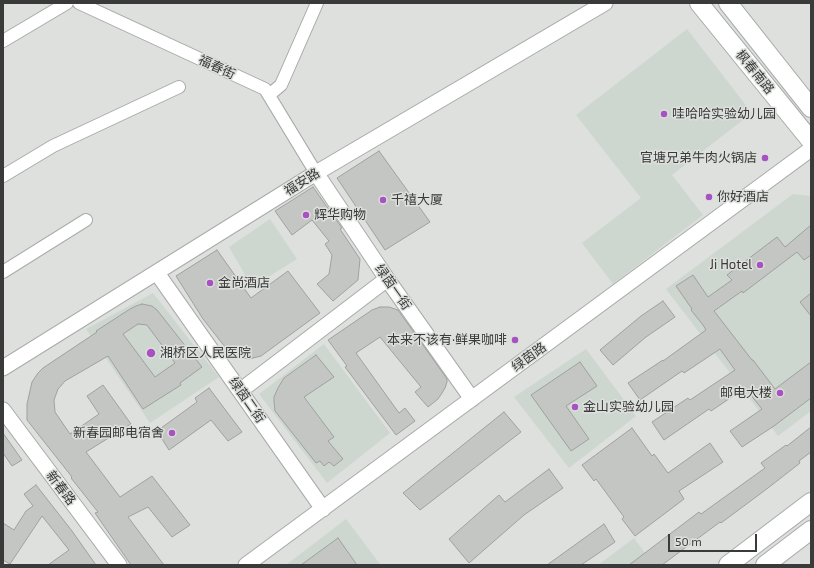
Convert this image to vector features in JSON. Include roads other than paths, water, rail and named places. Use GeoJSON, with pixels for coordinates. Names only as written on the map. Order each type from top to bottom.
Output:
{"type":"FeatureCollection","features":[{"type":"Feature","properties":{"kind":"main road","name":"枫春南路"},"geometry":{"type":"LineString","coordinates":[[699,3],[811,141]]}},
{"type":"Feature","properties":{"kind":"main road","name":"枫春南路"},"geometry":{"type":"LineString","coordinates":[[728,3],[811,108]]}},
{"type":"Feature","properties":{"kind":"main road"},"geometry":{"type":"LineString","coordinates":[[728,565],[811,502]]}},
{"type":"Feature","properties":{"kind":"main road"},"geometry":{"type":"LineString","coordinates":[[766,565],[811,530]]}},
{"type":"Feature","properties":{"kind":"street"},"geometry":{"type":"LineString","coordinates":[[3,41],[67,3]]}},
{"type":"Feature","properties":{"kind":"street","name":"福春街"},"geometry":{"type":"LineString","coordinates":[[79,3],[265,89],[316,173]]}},
{"type":"Feature","properties":{"kind":"street"},"geometry":{"type":"LineString","coordinates":[[269,95],[281,86],[317,3]]}},
{"type":"Feature","properties":{"kind":"street","name":"福安路"},"geometry":{"type":"LineString","coordinates":[[3,368],[316,173],[605,3]]}},
{"type":"Feature","properties":{"kind":"street"},"geometry":{"type":"LineString","coordinates":[[3,176],[53,146],[179,87]]}},
{"type":"Feature","properties":{"kind":"street","name":"绿茵路"},"geometry":{"type":"LineString","coordinates":[[246,565],[811,149]]}},
{"type":"Feature","properties":{"kind":"street","name":"绿茵一街"},"geometry":{"type":"LineString","coordinates":[[316,173],[387,279],[472,399]]}},
{"type":"Feature","properties":{"kind":"street"},"geometry":{"type":"LineString","coordinates":[[3,272],[86,220]]}},
{"type":"Feature","properties":{"kind":"street","name":"绿茵二街"},"geometry":{"type":"LineString","coordinates":[[157,273],[322,509]]}},
{"type":"Feature","properties":{"kind":"street"},"geometry":{"type":"LineString","coordinates":[[240,391],[387,279]]}},
{"type":"Feature","properties":{"kind":"street","name":"新春路"},"geometry":{"type":"LineString","coordinates":[[3,410],[119,565]]}},
{"type":"Feature","properties":{"kind":"place","name":"哇哈哈实验幼儿园"},"geometry":{"type":"Point","coordinates":[664,114]}},
{"type":"Feature","properties":{"kind":"place","name":"官塘兄弟牛肉火锅店"},"geometry":{"type":"Point","coordinates":[765,158]}},
{"type":"Feature","properties":{"kind":"place","name":"你好酒店"},"geometry":{"type":"Point","coordinates":[709,197]}},
{"type":"Feature","properties":{"kind":"place","name":"千禧大厦"},"geometry":{"type":"Point","coordinates":[383,200]}},
{"type":"Feature","properties":{"kind":"place","name":"辉华购物"},"geometry":{"type":"Point","coordinates":[306,215]}},
{"type":"Feature","properties":{"kind":"place","name":"Ji Hotel"},"geometry":{"type":"Point","coordinates":[760,265]}},
{"type":"Feature","properties":{"kind":"place","name":"金尚酒店"},"geometry":{"type":"Point","coordinates":[210,283]}},
{"type":"Feature","properties":{"kind":"place","name":"本来不该有·鲜果咖啡"},"geometry":{"type":"Point","coordinates":[515,340]}},
{"type":"Feature","properties":{"kind":"place","name":"湘桥区人民医院"},"geometry":{"type":"Point","coordinates":[151,353]}},
{"type":"Feature","properties":{"kind":"place","name":"邮电大楼"},"geometry":{"type":"Point","coordinates":[780,393]}},
{"type":"Feature","properties":{"kind":"place","name":"金山实验幼儿园"},"geometry":{"type":"Point","coordinates":[575,407]}},
{"type":"Feature","properties":{"kind":"place","name":"新春园邮电宿舍"},"geometry":{"type":"Point","coordinates":[172,433]}}]}
